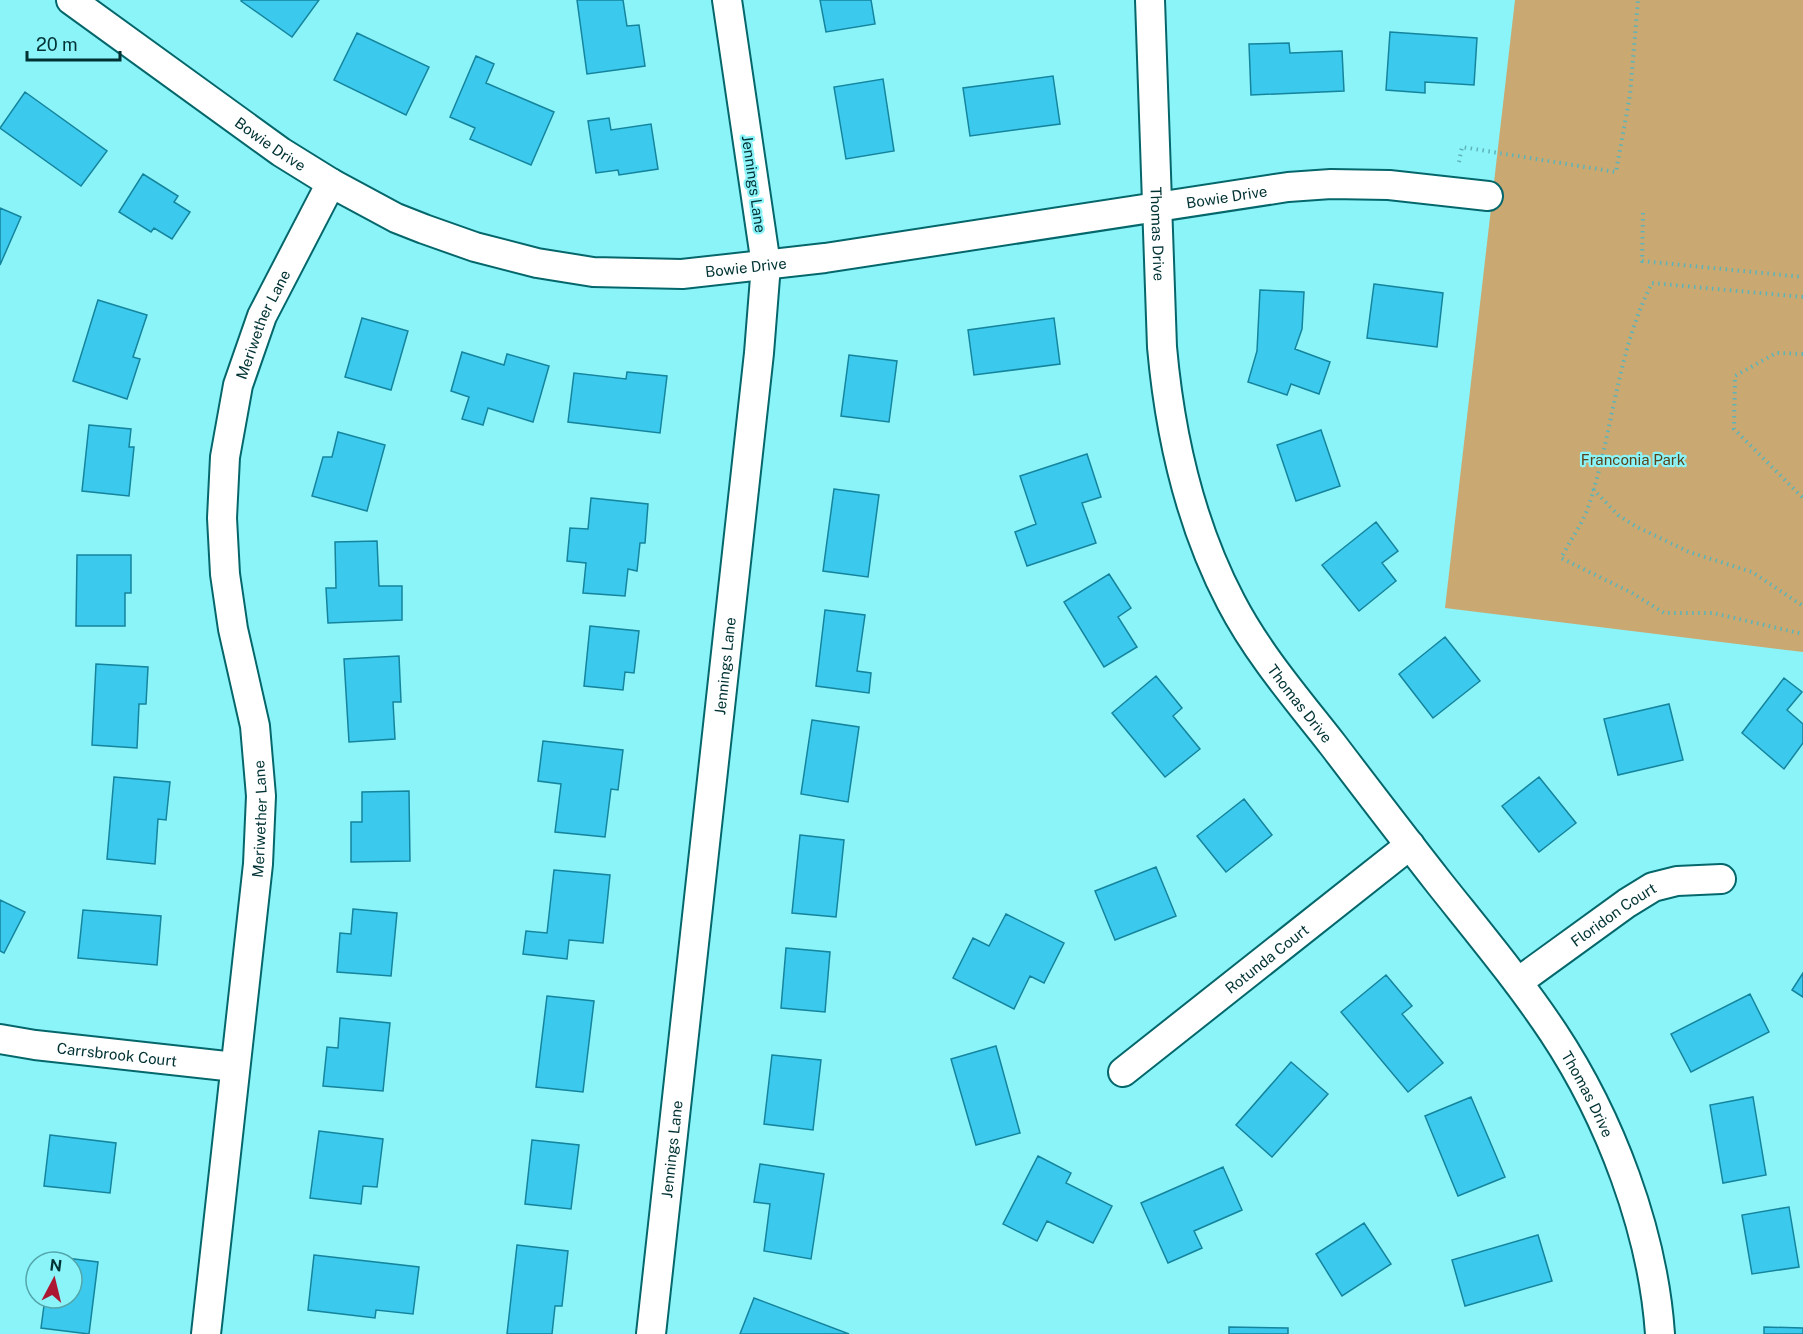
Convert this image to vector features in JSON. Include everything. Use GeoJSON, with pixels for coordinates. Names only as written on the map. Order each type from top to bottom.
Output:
{"type":"FeatureCollection","features":[{"type":"Feature","properties":{"kind":"street","name":"Bowie Drive"},"geometry":{"type":"LineString","coordinates":[[71,0],[280,152],[396,218],[475,247],[537,263],[593,272],[682,274],[825,258],[1288,187],[1331,184],[1389,185],[1488,196]]}},
{"type":"Feature","properties":{"kind":"street","name":"Jennings Lane"},"geometry":{"type":"LineString","coordinates":[[651,1334],[758,364],[766,265],[727,0]]}},
{"type":"Feature","properties":{"kind":"street","name":"Thomas Drive"},"geometry":{"type":"LineString","coordinates":[[1150,0],[1159,207],[1162,347],[1167,403],[1182,475],[1203,540],[1231,602],[1259,649],[1518,982],[1555,1034],[1574,1066],[1601,1119],[1623,1173],[1646,1248],[1660,1334]]}},
{"type":"Feature","properties":{"kind":"street","name":"Meriwether Lane"},"geometry":{"type":"LineString","coordinates":[[206,1334],[258,864],[261,796],[255,726],[233,629],[225,574],[222,518],[225,457],[238,385],[262,316],[331,183]]}},
{"type":"Feature","properties":{"kind":"street","name":"Rotunda Court"},"geometry":{"type":"LineString","coordinates":[[1123,1072],[1410,846]]}},
{"type":"Feature","properties":{"kind":"street","name":"Floridon Court"},"geometry":{"type":"LineString","coordinates":[[1518,982],[1653,887],[1677,881],[1721,879]]}},
{"type":"Feature","properties":{"kind":"street","name":"Carrsbrook Court"},"geometry":{"type":"LineString","coordinates":[[0,1039],[235,1068]]}},
{"type":"Feature","properties":{"kind":"path"},"geometry":{"type":"LineString","coordinates":[[1453,192],[1462,147],[1616,172],[1630,95],[1638,0]]}},
{"type":"Feature","properties":{"kind":"path"},"geometry":{"type":"LineString","coordinates":[[1643,213],[1642,261],[1803,277]]}},
{"type":"Feature","properties":{"kind":"path"},"geometry":{"type":"LineString","coordinates":[[1803,297],[1652,283],[1642,301],[1626,353],[1588,507],[1561,558],[1632,593],[1664,613],[1713,613],[1803,634]]}},
{"type":"Feature","properties":{"kind":"path"},"geometry":{"type":"LineString","coordinates":[[1803,354],[1776,352],[1735,376],[1734,429],[1769,462],[1796,493],[1803,497]]}},
{"type":"Feature","properties":{"kind":"path"},"geometry":{"type":"LineString","coordinates":[[1593,489],[1618,515],[1635,526],[1689,552],[1752,572],[1803,606]]}},
{"type":"Feature","properties":{"kind":"green space","name":"Franconia Park"},"geometry":{"type":"Polygon","coordinates":[[[1515,0],[1803,0],[1803,652],[1445,608],[1515,0]]]}},
{"type":"Feature","properties":{"kind":"building"},"geometry":{"type":"Polygon","coordinates":[[[242,0],[319,0],[292,37],[242,0]]]}},
{"type":"Feature","properties":{"kind":"building"},"geometry":{"type":"Polygon","coordinates":[[[577,0],[623,0],[627,26],[639,25],[645,66],[587,74],[577,0]]]}},
{"type":"Feature","properties":{"kind":"building"},"geometry":{"type":"Polygon","coordinates":[[[820,0],[871,0],[875,24],[826,32],[820,0]]]}},
{"type":"Feature","properties":{"kind":"building"},"geometry":{"type":"Polygon","coordinates":[[[1390,32],[1477,38],[1474,85],[1425,82],[1425,93],[1386,90],[1390,32]]]}},
{"type":"Feature","properties":{"kind":"building"},"geometry":{"type":"Polygon","coordinates":[[[357,33],[429,67],[406,115],[334,80],[357,33]]]}},
{"type":"Feature","properties":{"kind":"building"},"geometry":{"type":"Polygon","coordinates":[[[1289,43],[1290,53],[1342,51],[1344,91],[1251,95],[1249,44],[1289,43]]]}},
{"type":"Feature","properties":{"kind":"building"},"geometry":{"type":"Polygon","coordinates":[[[476,56],[494,64],[486,83],[554,112],[531,165],[470,139],[475,128],[450,117],[476,56]]]}},
{"type":"Feature","properties":{"kind":"building"},"geometry":{"type":"Polygon","coordinates":[[[1053,76],[1060,124],[970,136],[963,88],[1053,76]]]}},
{"type":"Feature","properties":{"kind":"building"},"geometry":{"type":"Polygon","coordinates":[[[883,79],[894,151],[846,159],[834,87],[883,79]]]}},
{"type":"Feature","properties":{"kind":"building"},"geometry":{"type":"Polygon","coordinates":[[[25,92],[107,151],[81,186],[0,128],[25,92]]]}},
{"type":"Feature","properties":{"kind":"building"},"geometry":{"type":"Polygon","coordinates":[[[609,118],[611,130],[651,124],[658,169],[619,175],[618,170],[596,173],[588,121],[609,118]]]}},
{"type":"Feature","properties":{"kind":"building"},"geometry":{"type":"Polygon","coordinates":[[[143,174],[178,196],[174,202],[190,212],[172,239],[154,228],[151,232],[119,212],[143,174]]]}},
{"type":"Feature","properties":{"kind":"building"},"geometry":{"type":"Polygon","coordinates":[[[0,208],[21,217],[0,265],[0,208]]]}},
{"type":"Feature","properties":{"kind":"building"},"geometry":{"type":"Polygon","coordinates":[[[1374,284],[1443,293],[1437,347],[1367,338],[1374,284]]]}},
{"type":"Feature","properties":{"kind":"building"},"geometry":{"type":"Polygon","coordinates":[[[1260,290],[1304,292],[1302,329],[1295,349],[1330,362],[1319,394],[1291,384],[1287,395],[1248,382],[1257,351],[1260,290]]]}},
{"type":"Feature","properties":{"kind":"building"},"geometry":{"type":"Polygon","coordinates":[[[98,300],[147,315],[133,357],[140,359],[127,399],[73,381],[98,300]]]}},
{"type":"Feature","properties":{"kind":"building"},"geometry":{"type":"Polygon","coordinates":[[[362,318],[408,331],[391,390],[345,377],[362,318]]]}},
{"type":"Feature","properties":{"kind":"building"},"geometry":{"type":"Polygon","coordinates":[[[1054,318],[1060,364],[974,375],[968,330],[1054,318]]]}},
{"type":"Feature","properties":{"kind":"building"},"geometry":{"type":"Polygon","coordinates":[[[462,352],[504,365],[507,354],[549,366],[533,422],[488,408],[483,425],[462,419],[469,397],[451,391],[462,352]]]}},
{"type":"Feature","properties":{"kind":"building"},"geometry":{"type":"Polygon","coordinates":[[[849,355],[897,361],[889,422],[841,416],[849,355]]]}},
{"type":"Feature","properties":{"kind":"building"},"geometry":{"type":"Polygon","coordinates":[[[627,372],[667,376],[660,433],[568,422],[574,373],[626,379],[627,372]]]}},
{"type":"Feature","properties":{"kind":"building"},"geometry":{"type":"Polygon","coordinates":[[[89,425],[131,429],[129,447],[134,447],[129,496],[82,491],[89,425]]]}},
{"type":"Feature","properties":{"kind":"building"},"geometry":{"type":"Polygon","coordinates":[[[1321,430],[1340,486],[1296,501],[1277,445],[1321,430]]]}},
{"type":"Feature","properties":{"kind":"building"},"geometry":{"type":"Polygon","coordinates":[[[338,432],[385,445],[367,511],[312,496],[323,457],[332,457],[338,432]]]}},
{"type":"Feature","properties":{"kind":"building"},"geometry":{"type":"Polygon","coordinates":[[[1087,454],[1101,497],[1082,503],[1096,543],[1027,566],[1015,532],[1036,524],[1020,476],[1087,454]]]}},
{"type":"Feature","properties":{"kind":"building"},"geometry":{"type":"Polygon","coordinates":[[[834,489],[879,495],[868,577],[823,571],[834,489]]]}},
{"type":"Feature","properties":{"kind":"building"},"geometry":{"type":"Polygon","coordinates":[[[591,498],[648,504],[645,543],[640,543],[637,571],[628,569],[625,596],[583,593],[586,563],[567,561],[570,528],[588,529],[591,498]]]}},
{"type":"Feature","properties":{"kind":"building"},"geometry":{"type":"Polygon","coordinates":[[[1376,522],[1398,551],[1382,563],[1396,581],[1359,611],[1322,565],[1376,522]]]}},
{"type":"Feature","properties":{"kind":"building"},"geometry":{"type":"Polygon","coordinates":[[[377,541],[379,586],[402,586],[402,620],[328,623],[326,588],[336,588],[335,542],[377,541]]]}},
{"type":"Feature","properties":{"kind":"building"},"geometry":{"type":"Polygon","coordinates":[[[77,555],[131,555],[131,593],[125,593],[125,626],[76,626],[77,555]]]}},
{"type":"Feature","properties":{"kind":"building"},"geometry":{"type":"Polygon","coordinates":[[[1109,574],[1131,608],[1118,617],[1137,647],[1104,667],[1064,602],[1109,574]]]}},
{"type":"Feature","properties":{"kind":"building"},"geometry":{"type":"Polygon","coordinates":[[[825,610],[865,615],[857,671],[871,673],[869,693],[816,686],[825,610]]]}},
{"type":"Feature","properties":{"kind":"building"},"geometry":{"type":"Polygon","coordinates":[[[590,626],[639,631],[634,673],[625,672],[623,690],[584,686],[590,626]]]}},
{"type":"Feature","properties":{"kind":"building"},"geometry":{"type":"Polygon","coordinates":[[[1445,637],[1480,681],[1433,718],[1399,674],[1445,637]]]}},
{"type":"Feature","properties":{"kind":"building"},"geometry":{"type":"Polygon","coordinates":[[[399,656],[401,702],[393,702],[395,739],[349,742],[344,659],[399,656]]]}},
{"type":"Feature","properties":{"kind":"building"},"geometry":{"type":"Polygon","coordinates":[[[96,664],[148,667],[146,704],[139,704],[137,748],[92,745],[96,664]]]}},
{"type":"Feature","properties":{"kind":"building"},"geometry":{"type":"Polygon","coordinates":[[[1156,676],[1182,708],[1173,716],[1200,749],[1165,777],[1112,713],[1156,676]]]}},
{"type":"Feature","properties":{"kind":"building"},"geometry":{"type":"Polygon","coordinates":[[[1784,678],[1802,692],[1787,710],[1803,724],[1803,743],[1784,769],[1742,733],[1784,678]]]}},
{"type":"Feature","properties":{"kind":"building"},"geometry":{"type":"Polygon","coordinates":[[[1669,704],[1683,760],[1618,775],[1604,719],[1669,704]]]}},
{"type":"Feature","properties":{"kind":"building"},"geometry":{"type":"Polygon","coordinates":[[[812,720],[859,727],[848,802],[801,794],[812,720]]]}},
{"type":"Feature","properties":{"kind":"building"},"geometry":{"type":"Polygon","coordinates":[[[543,741],[623,750],[618,790],[611,789],[605,837],[555,832],[561,784],[538,781],[543,741]]]}},
{"type":"Feature","properties":{"kind":"building"},"geometry":{"type":"Polygon","coordinates":[[[114,777],[170,782],[166,820],[158,819],[155,864],[107,859],[114,777]]]}},
{"type":"Feature","properties":{"kind":"building"},"geometry":{"type":"Polygon","coordinates":[[[1539,777],[1576,823],[1539,852],[1502,806],[1539,777]]]}},
{"type":"Feature","properties":{"kind":"building"},"geometry":{"type":"Polygon","coordinates":[[[409,791],[410,861],[351,862],[351,822],[362,822],[362,792],[409,791]]]}},
{"type":"Feature","properties":{"kind":"building"},"geometry":{"type":"Polygon","coordinates":[[[1244,799],[1272,835],[1226,872],[1197,836],[1244,799]]]}},
{"type":"Feature","properties":{"kind":"building"},"geometry":{"type":"Polygon","coordinates":[[[800,835],[844,840],[836,917],[792,913],[800,835]]]}},
{"type":"Feature","properties":{"kind":"building"},"geometry":{"type":"Polygon","coordinates":[[[1156,867],[1176,916],[1115,940],[1095,891],[1156,867]]]}},
{"type":"Feature","properties":{"kind":"building"},"geometry":{"type":"Polygon","coordinates":[[[554,870],[610,875],[603,943],[569,940],[567,959],[523,954],[526,931],[547,933],[554,870]]]}},
{"type":"Feature","properties":{"kind":"building"},"geometry":{"type":"Polygon","coordinates":[[[0,900],[25,912],[4,953],[0,951],[0,900]]]}},
{"type":"Feature","properties":{"kind":"building"},"geometry":{"type":"Polygon","coordinates":[[[353,909],[397,913],[391,976],[337,972],[340,933],[351,934],[353,909]]]}},
{"type":"Feature","properties":{"kind":"building"},"geometry":{"type":"Polygon","coordinates":[[[83,910],[161,916],[157,965],[78,958],[83,910]]]}},
{"type":"Feature","properties":{"kind":"building"},"geometry":{"type":"Polygon","coordinates":[[[1006,914],[1064,943],[1044,983],[1030,976],[1014,1009],[953,978],[973,938],[989,946],[1006,914]]]}},
{"type":"Feature","properties":{"kind":"building"},"geometry":{"type":"Polygon","coordinates":[[[786,948],[830,952],[825,1012],[781,1008],[786,948]]]}},
{"type":"Feature","properties":{"kind":"building"},"geometry":{"type":"Polygon","coordinates":[[[1803,973],[1803,997],[1792,990],[1803,973]]]}},
{"type":"Feature","properties":{"kind":"building"},"geometry":{"type":"Polygon","coordinates":[[[1386,975],[1412,1006],[1402,1014],[1443,1063],[1408,1092],[1341,1012],[1386,975]]]}},
{"type":"Feature","properties":{"kind":"building"},"geometry":{"type":"Polygon","coordinates":[[[1750,994],[1769,1032],[1691,1072],[1671,1034],[1750,994]]]}},
{"type":"Feature","properties":{"kind":"building"},"geometry":{"type":"Polygon","coordinates":[[[547,996],[594,1001],[583,1092],[536,1087],[547,996]]]}},
{"type":"Feature","properties":{"kind":"building"},"geometry":{"type":"Polygon","coordinates":[[[340,1018],[390,1023],[383,1091],[323,1086],[327,1047],[338,1048],[340,1018]]]}},
{"type":"Feature","properties":{"kind":"building"},"geometry":{"type":"Polygon","coordinates":[[[996,1046],[1020,1133],[976,1145],[951,1059],[996,1046]]]}},
{"type":"Feature","properties":{"kind":"building"},"geometry":{"type":"Polygon","coordinates":[[[772,1055],[821,1060],[813,1130],[764,1124],[772,1055]]]}},
{"type":"Feature","properties":{"kind":"building"},"geometry":{"type":"Polygon","coordinates":[[[1291,1062],[1328,1094],[1272,1157],[1236,1125],[1291,1062]]]}},
{"type":"Feature","properties":{"kind":"building"},"geometry":{"type":"Polygon","coordinates":[[[1471,1097],[1505,1177],[1458,1196],[1425,1116],[1471,1097]]]}},
{"type":"Feature","properties":{"kind":"building"},"geometry":{"type":"Polygon","coordinates":[[[1753,1097],[1766,1175],[1723,1183],[1710,1105],[1753,1097]]]}},
{"type":"Feature","properties":{"kind":"building"},"geometry":{"type":"Polygon","coordinates":[[[319,1131],[383,1139],[377,1187],[363,1186],[361,1204],[310,1198],[319,1131]]]}},
{"type":"Feature","properties":{"kind":"building"},"geometry":{"type":"Polygon","coordinates":[[[50,1135],[116,1143],[110,1193],[44,1186],[50,1135]]]}},
{"type":"Feature","properties":{"kind":"building"},"geometry":{"type":"Polygon","coordinates":[[[532,1140],[579,1145],[571,1209],[525,1204],[532,1140]]]}},
{"type":"Feature","properties":{"kind":"building"},"geometry":{"type":"Polygon","coordinates":[[[1038,1156],[1071,1173],[1066,1183],[1112,1206],[1093,1243],[1047,1221],[1037,1241],[1003,1224],[1038,1156]]]}},
{"type":"Feature","properties":{"kind":"building"},"geometry":{"type":"Polygon","coordinates":[[[760,1164],[824,1174],[811,1259],[764,1251],[770,1204],[754,1202],[760,1164]]]}},
{"type":"Feature","properties":{"kind":"building"},"geometry":{"type":"Polygon","coordinates":[[[1223,1167],[1242,1210],[1194,1231],[1202,1248],[1168,1263],[1141,1203],[1223,1167]]]}},
{"type":"Feature","properties":{"kind":"building"},"geometry":{"type":"Polygon","coordinates":[[[1789,1207],[1799,1267],[1752,1274],[1742,1215],[1789,1207]]]}},
{"type":"Feature","properties":{"kind":"building"},"geometry":{"type":"Polygon","coordinates":[[[1364,1223],[1391,1264],[1342,1296],[1316,1254],[1364,1223]]]}},
{"type":"Feature","properties":{"kind":"building"},"geometry":{"type":"Polygon","coordinates":[[[1538,1235],[1552,1281],[1465,1306],[1452,1260],[1538,1235]]]}},
{"type":"Feature","properties":{"kind":"building"},"geometry":{"type":"Polygon","coordinates":[[[517,1245],[568,1251],[562,1306],[555,1306],[552,1334],[507,1334],[517,1245]]]}},
{"type":"Feature","properties":{"kind":"building"},"geometry":{"type":"Polygon","coordinates":[[[314,1255],[419,1267],[413,1314],[376,1310],[375,1318],[308,1310],[314,1255]]]}},
{"type":"Feature","properties":{"kind":"building"},"geometry":{"type":"Polygon","coordinates":[[[84,1260],[98,1262],[89,1334],[41,1328],[43,1310],[84,1310],[84,1260]]]}},
{"type":"Feature","properties":{"kind":"building"},"geometry":{"type":"Polygon","coordinates":[[[754,1298],[849,1334],[740,1334],[754,1298]]]}},
{"type":"Feature","properties":{"kind":"building"},"geometry":{"type":"Polygon","coordinates":[[[1229,1327],[1288,1328],[1288,1334],[1229,1334],[1229,1327]]]}},
{"type":"Feature","properties":{"kind":"building"},"geometry":{"type":"Polygon","coordinates":[[[1764,1327],[1803,1328],[1803,1334],[1764,1334],[1764,1327]]]}}]}
